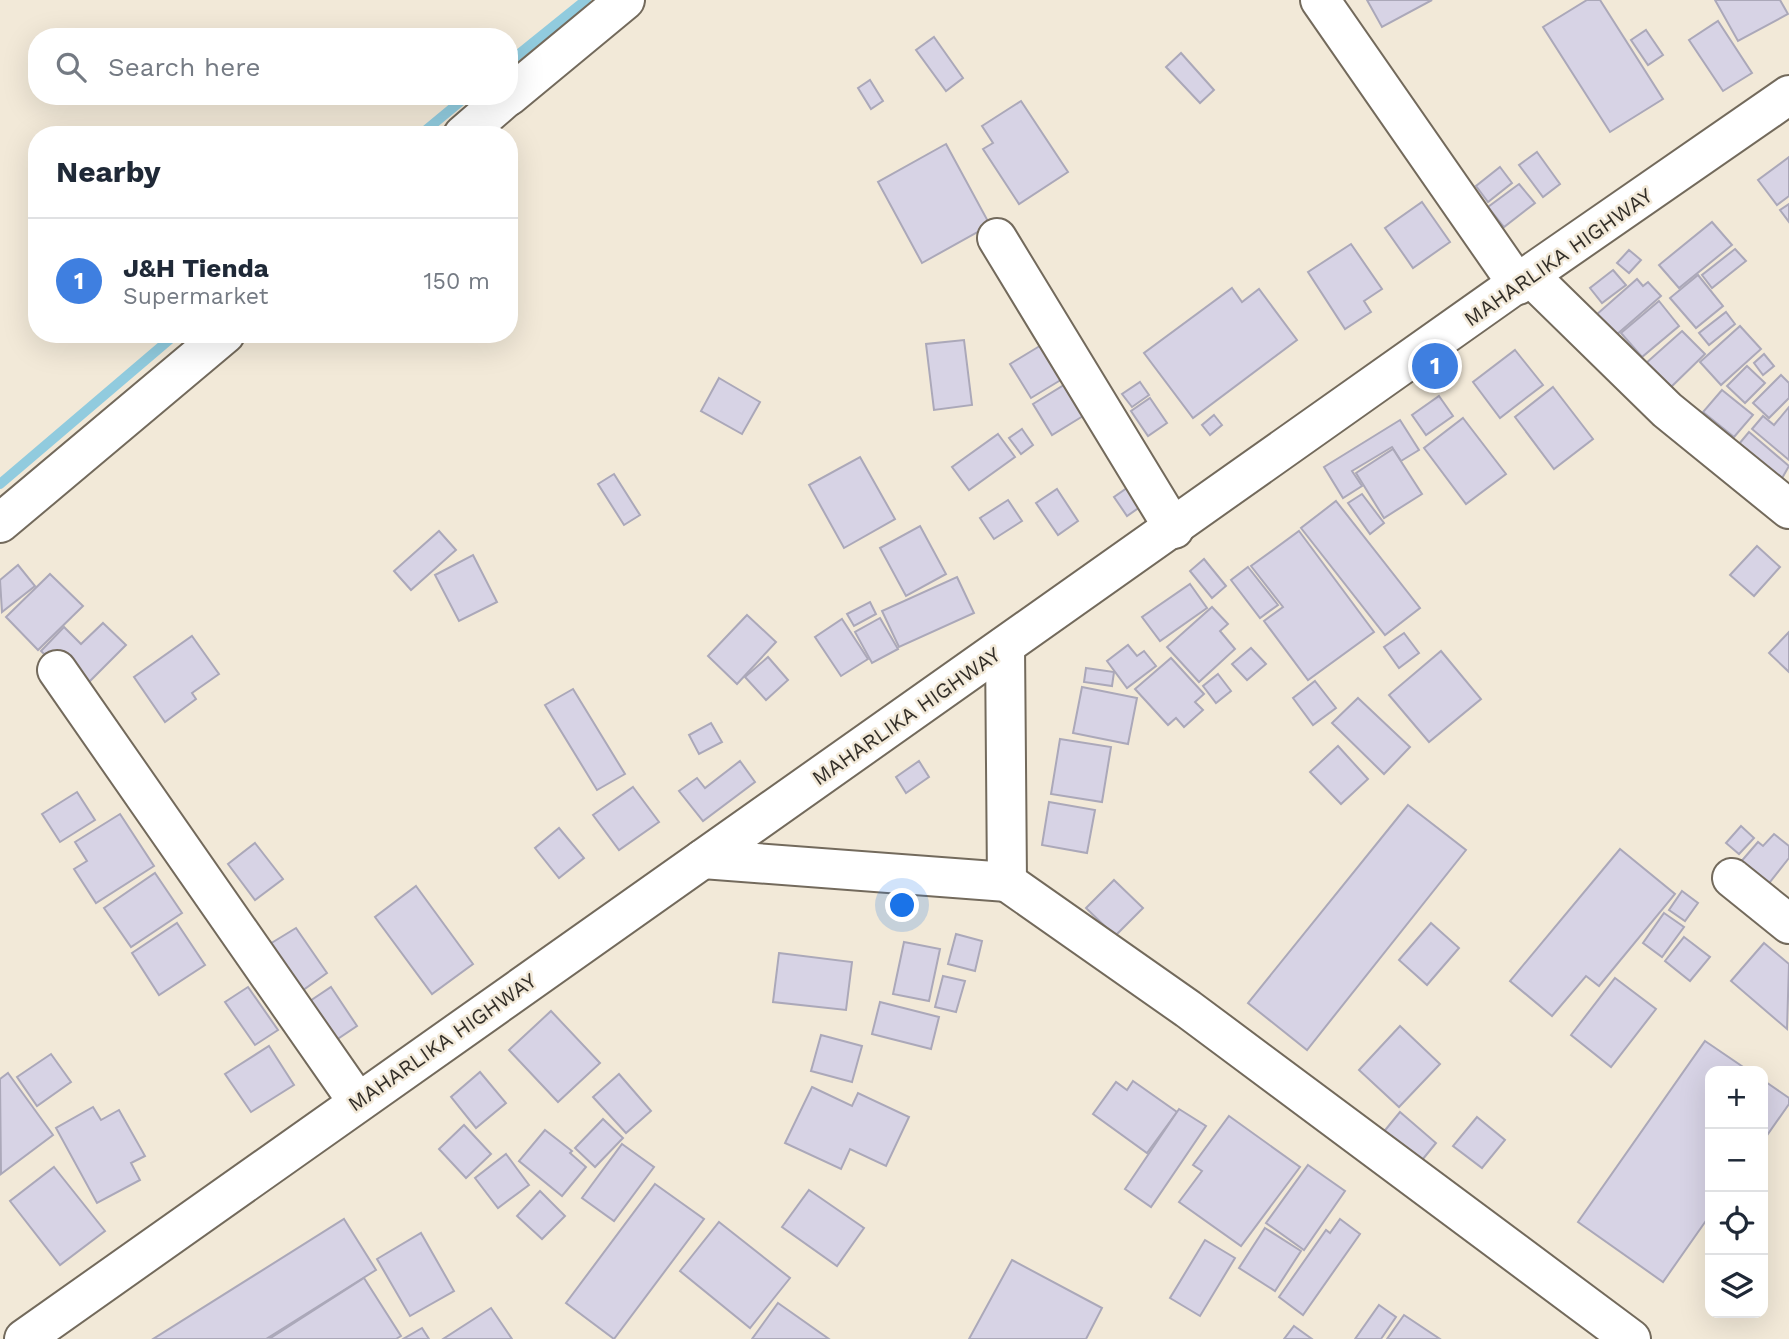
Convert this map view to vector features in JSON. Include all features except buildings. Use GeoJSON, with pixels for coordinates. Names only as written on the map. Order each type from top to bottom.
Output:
{"type":"FeatureCollection","features":[{"type":"Feature","properties":{"kind":"main road"},"geometry":{"type":"LineString","coordinates":[[518,89],[625,0]]}},
{"type":"Feature","properties":{"kind":"main road"},"geometry":{"type":"LineString","coordinates":[[1320,0],[1524,280],[1667,410],[1789,509]]}},
{"type":"Feature","properties":{"kind":"main road","name":"MAHARLIKA HIGHWAY"},"geometry":{"type":"LineString","coordinates":[[24,1339],[357,1101],[1789,95]]}},
{"type":"Feature","properties":{"kind":"main road"},"geometry":{"type":"LineString","coordinates":[[474,126],[498,105]]}},
{"type":"Feature","properties":{"kind":"main road"},"geometry":{"type":"LineString","coordinates":[[997,238],[1174,528]]}},
{"type":"Feature","properties":{"kind":"main road"},"geometry":{"type":"LineString","coordinates":[[0,523],[214,343]]}},
{"type":"Feature","properties":{"kind":"main road"},"geometry":{"type":"LineString","coordinates":[[1005,646],[1007,882]]}},
{"type":"Feature","properties":{"kind":"main road"},"geometry":{"type":"LineString","coordinates":[[57,670],[357,1101]]}},
{"type":"Feature","properties":{"kind":"main road"},"geometry":{"type":"LineString","coordinates":[[703,859],[1007,882],[1188,1009],[1631,1339]]}},
{"type":"Feature","properties":{"kind":"main road"},"geometry":{"type":"LineString","coordinates":[[1732,878],[1789,925]]}},
{"type":"Feature","properties":{"kind":"waterway"},"geometry":{"type":"LineString","coordinates":[[518,55],[586,0]]}},
{"type":"Feature","properties":{"kind":"waterway"},"geometry":{"type":"LineString","coordinates":[[431,126],[456,105]]}},
{"type":"Feature","properties":{"kind":"waterway"},"geometry":{"type":"LineString","coordinates":[[0,484],[165,343]]}},
{"type":"Feature","properties":{"kind":"place","name":"J&H Tienda"},"geometry":{"type":"Point","coordinates":[1435,366]}}]}
